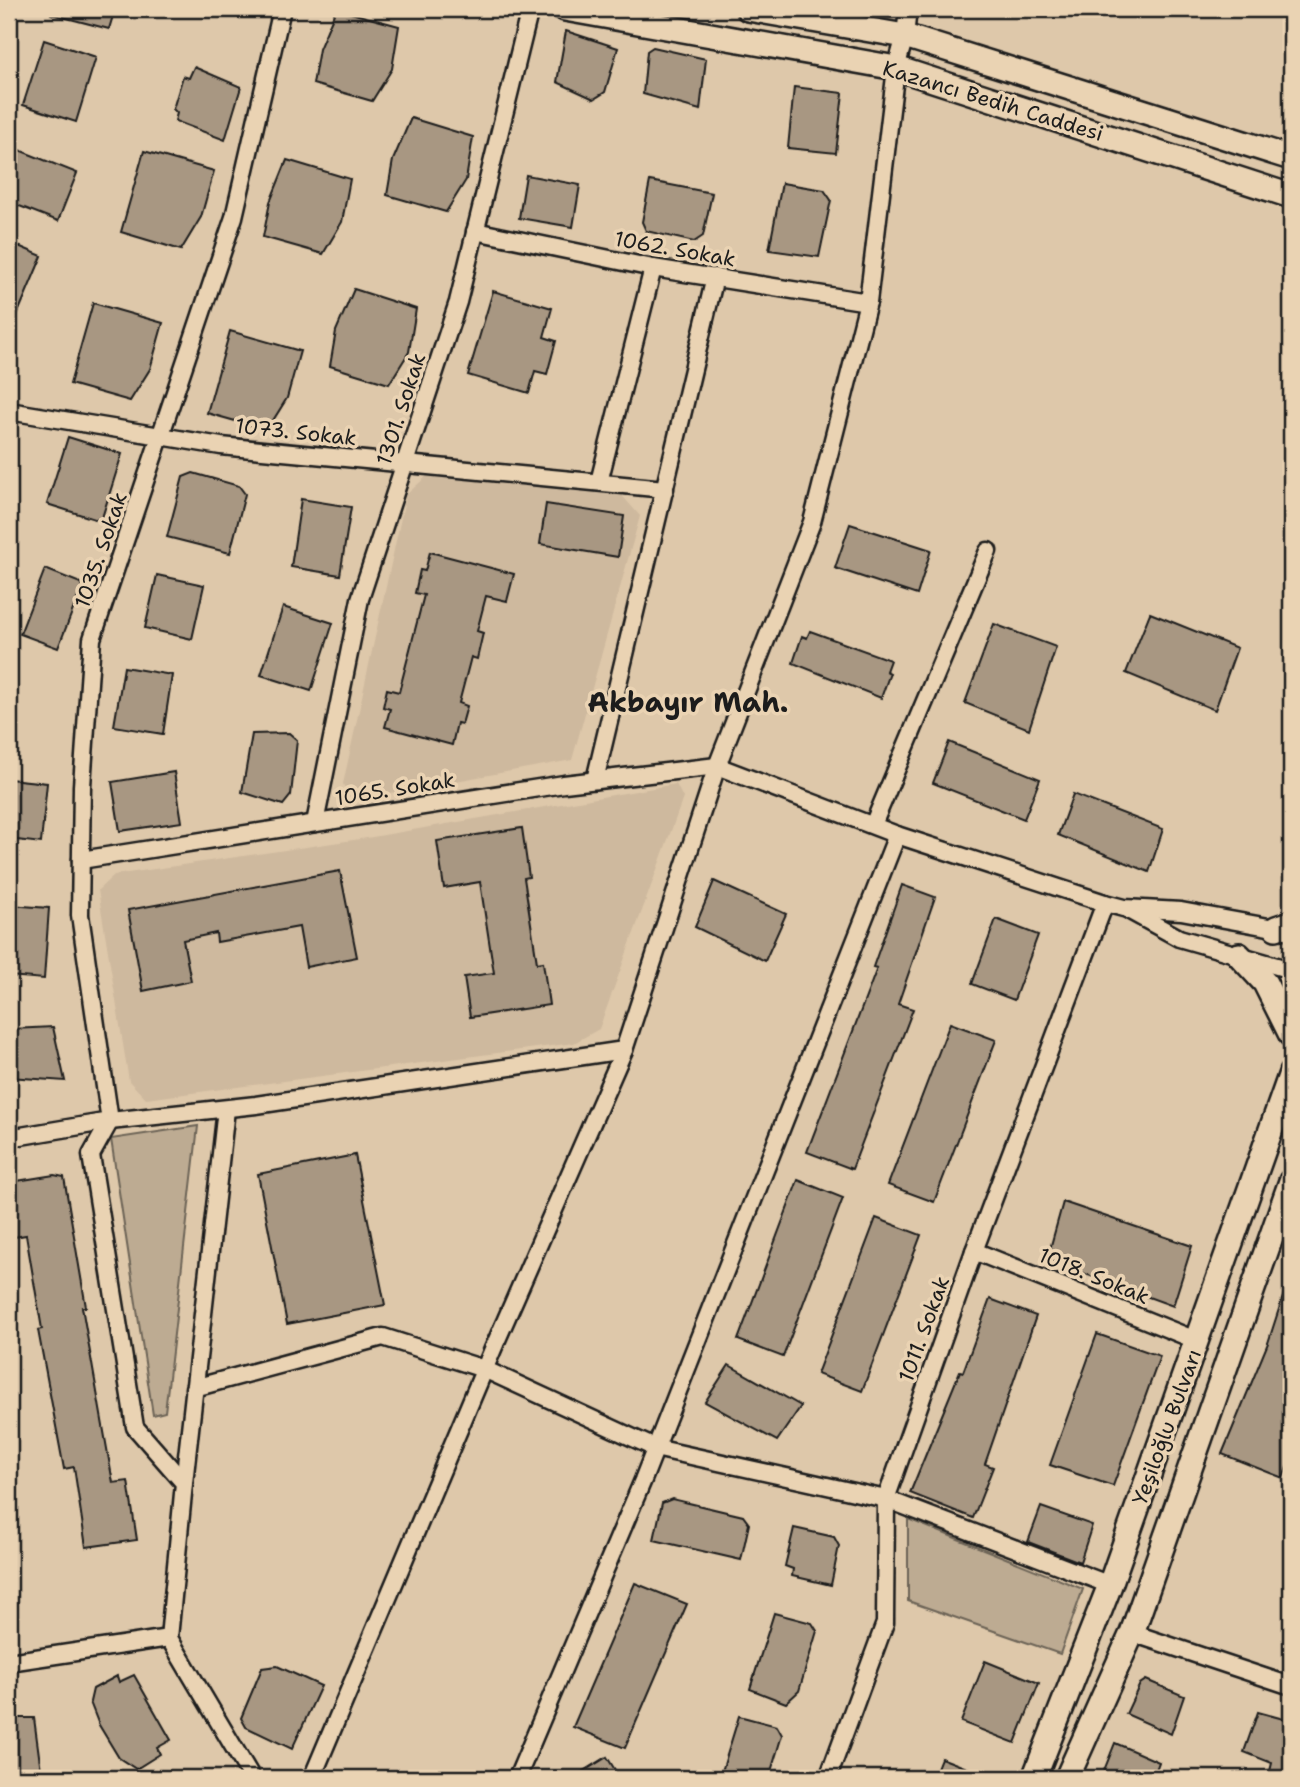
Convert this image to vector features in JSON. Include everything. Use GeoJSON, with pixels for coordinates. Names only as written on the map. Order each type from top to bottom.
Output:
{"type":"FeatureCollection","features":[{"type":"Feature","properties":{"kind":"main road","name":"Kazancı Bedih Caddesi"},"geometry":{"type":"LineString","coordinates":[[565,9],[896,68],[1291,196]]}},
{"type":"Feature","properties":{"kind":"main road","name":"Kazancı Bedih Caddesi"},"geometry":{"type":"LineString","coordinates":[[748,9],[905,36],[1291,158]]}},
{"type":"Feature","properties":{"kind":"main road"},"geometry":{"type":"LineString","coordinates":[[1239,955],[1265,983],[1291,1035]]}},
{"type":"Feature","properties":{"kind":"main road","name":"Yeşiloğlu Bulvarı"},"geometry":{"type":"LineString","coordinates":[[1034,1778],[1110,1585],[1291,1073]]}},
{"type":"Feature","properties":{"kind":"main road","name":"Yeşiloğlu Bulvarı"},"geometry":{"type":"LineString","coordinates":[[1067,1778],[1132,1633],[1291,1181]]}},
{"type":"Feature","properties":{"kind":"street","name":"1035. Sokak"},"geometry":{"type":"LineString","coordinates":[[110,1121],[80,915],[82,786],[92,639],[234,217],[282,9]]}},
{"type":"Feature","properties":{"kind":"street","name":"1301. Sokak"},"geometry":{"type":"LineString","coordinates":[[315,823],[360,599],[458,302],[530,9]]}},
{"type":"Feature","properties":{"kind":"street"},"geometry":{"type":"LineString","coordinates":[[312,1778],[484,1369],[624,1050],[717,766],[812,522],[868,302],[896,68],[905,36],[908,9]]}},
{"type":"Feature","properties":{"kind":"street","name":"1062. Sokak"},"geometry":{"type":"LineString","coordinates":[[475,232],[653,268],[868,302]]}},
{"type":"Feature","properties":{"kind":"street"},"geometry":{"type":"LineString","coordinates":[[599,482],[653,268]]}},
{"type":"Feature","properties":{"kind":"street"},"geometry":{"type":"LineString","coordinates":[[595,780],[715,277]]}},
{"type":"Feature","properties":{"kind":"street","name":"1073. Sokak"},"geometry":{"type":"LineString","coordinates":[[9,411],[161,438],[665,489]]}},
{"type":"Feature","properties":{"kind":"street"},"geometry":{"type":"LineString","coordinates":[[873,825],[988,551]]}},
{"type":"Feature","properties":{"kind":"street"},"geometry":{"type":"LineString","coordinates":[[717,766],[897,835],[1105,903],[1124,908],[1181,911],[1286,928]]}},
{"type":"Feature","properties":{"kind":"street","name":"1065. Sokak"},"geometry":{"type":"LineString","coordinates":[[81,860],[595,780],[717,766]]}},
{"type":"Feature","properties":{"kind":"street"},"geometry":{"type":"LineString","coordinates":[[517,1778],[655,1448],[897,835]]}},
{"type":"Feature","properties":{"kind":"street","name":"1011. Sokak"},"geometry":{"type":"LineString","coordinates":[[828,1778],[885,1623],[886,1499],[974,1251],[1105,903]]}},
{"type":"Feature","properties":{"kind":"street"},"geometry":{"type":"LineString","coordinates":[[1124,908],[1179,938],[1291,970]]}},
{"type":"Feature","properties":{"kind":"street"},"geometry":{"type":"LineString","coordinates":[[9,1138],[110,1121],[226,1109],[624,1050]]}},
{"type":"Feature","properties":{"kind":"street"},"geometry":{"type":"LineString","coordinates":[[226,1109],[169,1639],[252,1778]]}},
{"type":"Feature","properties":{"kind":"street"},"geometry":{"type":"LineString","coordinates":[[110,1121],[91,1155],[135,1427],[184,1483]]}},
{"type":"Feature","properties":{"kind":"street","name":"1018. Sokak"},"geometry":{"type":"LineString","coordinates":[[974,1251],[1198,1341]]}},
{"type":"Feature","properties":{"kind":"street"},"geometry":{"type":"LineString","coordinates":[[194,1388],[383,1337],[484,1369],[655,1448],[886,1499],[1110,1585]]}},
{"type":"Feature","properties":{"kind":"street"},"geometry":{"type":"LineString","coordinates":[[1132,1633],[1291,1686]]}},
{"type":"Feature","properties":{"kind":"street"},"geometry":{"type":"LineString","coordinates":[[9,1662],[169,1639]]}},
{"type":"Feature","properties":{"kind":"shaded area"},"geometry":{"type":"Polygon","coordinates":[[[427,476],[619,492],[640,516],[572,760],[351,800],[343,784],[406,495],[427,476]]]}},
{"type":"Feature","properties":{"kind":"shaded area"},"geometry":{"type":"Polygon","coordinates":[[[676,784],[683,798],[599,1029],[574,1043],[146,1099],[129,1081],[98,890],[114,875],[367,838],[676,784]]]}},
{"type":"Feature","properties":{"kind":"shaded area"},"geometry":{"type":"Polygon","coordinates":[[[198,1126],[165,1412],[153,1415],[111,1139],[198,1126]]]}},
{"type":"Feature","properties":{"kind":"shaded area"},"geometry":{"type":"Polygon","coordinates":[[[908,1519],[1083,1589],[1060,1654],[908,1601],[908,1519]]]}},
{"type":"Feature","properties":{"kind":"building"},"geometry":{"type":"Polygon","coordinates":[[[52,9],[115,9],[109,29],[51,14],[52,9]]]}},
{"type":"Feature","properties":{"kind":"building"},"geometry":{"type":"Polygon","coordinates":[[[336,9],[399,26],[392,69],[372,101],[313,84],[319,49],[336,9]]]}},
{"type":"Feature","properties":{"kind":"building"},"geometry":{"type":"Polygon","coordinates":[[[566,31],[618,48],[605,92],[594,99],[557,82],[566,31]]]}},
{"type":"Feature","properties":{"kind":"building"},"geometry":{"type":"Polygon","coordinates":[[[44,40],[96,57],[76,122],[23,105],[44,40]]]}},
{"type":"Feature","properties":{"kind":"building"},"geometry":{"type":"Polygon","coordinates":[[[653,47],[706,59],[700,110],[643,94],[647,51],[653,47]]]}},
{"type":"Feature","properties":{"kind":"building"},"geometry":{"type":"Polygon","coordinates":[[[194,67],[241,87],[225,140],[175,121],[177,113],[173,109],[183,76],[189,78],[194,67]]]}},
{"type":"Feature","properties":{"kind":"building"},"geometry":{"type":"Polygon","coordinates":[[[794,87],[843,93],[836,153],[788,148],[794,87]]]}},
{"type":"Feature","properties":{"kind":"building"},"geometry":{"type":"Polygon","coordinates":[[[411,118],[473,137],[466,180],[446,212],[387,195],[393,160],[411,118]]]}},
{"type":"Feature","properties":{"kind":"building"},"geometry":{"type":"Polygon","coordinates":[[[9,146],[77,173],[58,221],[9,202],[9,146]]]}},
{"type":"Feature","properties":{"kind":"building"},"geometry":{"type":"Polygon","coordinates":[[[144,151],[214,171],[201,217],[181,250],[121,232],[144,151]]]}},
{"type":"Feature","properties":{"kind":"building"},"geometry":{"type":"Polygon","coordinates":[[[287,160],[350,179],[342,222],[323,254],[263,237],[270,202],[287,160]]]}},
{"type":"Feature","properties":{"kind":"building"},"geometry":{"type":"Polygon","coordinates":[[[526,175],[580,185],[573,227],[519,218],[526,175]]]}},
{"type":"Feature","properties":{"kind":"building"},"geometry":{"type":"Polygon","coordinates":[[[650,181],[712,193],[703,236],[694,242],[646,231],[642,222],[650,181]]]}},
{"type":"Feature","properties":{"kind":"building"},"geometry":{"type":"Polygon","coordinates":[[[782,183],[824,190],[831,200],[819,257],[769,250],[782,183]]]}},
{"type":"Feature","properties":{"kind":"building"},"geometry":{"type":"Polygon","coordinates":[[[9,242],[42,256],[9,334],[9,242]]]}},
{"type":"Feature","properties":{"kind":"building"},"geometry":{"type":"Polygon","coordinates":[[[354,289],[416,309],[409,352],[389,384],[330,366],[336,331],[354,289]]]}},
{"type":"Feature","properties":{"kind":"building"},"geometry":{"type":"Polygon","coordinates":[[[493,291],[552,308],[544,337],[556,341],[547,374],[535,371],[529,393],[468,375],[493,291]]]}},
{"type":"Feature","properties":{"kind":"building"},"geometry":{"type":"Polygon","coordinates":[[[93,303],[163,323],[150,369],[130,401],[70,384],[93,303]]]}},
{"type":"Feature","properties":{"kind":"building"},"geometry":{"type":"Polygon","coordinates":[[[230,331],[300,351],[287,398],[267,430],[207,413],[230,331]]]}},
{"type":"Feature","properties":{"kind":"building"},"geometry":{"type":"Polygon","coordinates":[[[68,437],[122,454],[101,521],[47,504],[68,437]]]}},
{"type":"Feature","properties":{"kind":"building"},"geometry":{"type":"Polygon","coordinates":[[[193,473],[239,486],[245,494],[230,553],[167,537],[183,477],[193,473]]]}},
{"type":"Feature","properties":{"kind":"building"},"geometry":{"type":"Polygon","coordinates":[[[301,499],[351,507],[340,575],[291,567],[301,499]]]}},
{"type":"Feature","properties":{"kind":"building"},"geometry":{"type":"Polygon","coordinates":[[[546,504],[624,516],[618,557],[540,544],[546,504]]]}},
{"type":"Feature","properties":{"kind":"building"},"geometry":{"type":"Polygon","coordinates":[[[850,524],[931,550],[917,595],[835,568],[850,524]]]}},
{"type":"Feature","properties":{"kind":"building"},"geometry":{"type":"Polygon","coordinates":[[[430,552],[514,574],[507,601],[486,596],[477,631],[483,633],[477,659],[471,657],[459,703],[467,706],[462,724],[457,723],[452,745],[385,727],[390,709],[383,707],[387,689],[399,692],[424,595],[415,593],[420,570],[425,571],[430,552]]]}},
{"type":"Feature","properties":{"kind":"building"},"geometry":{"type":"Polygon","coordinates":[[[45,569],[83,584],[58,648],[20,634],[45,569]]]}},
{"type":"Feature","properties":{"kind":"building"},"geometry":{"type":"Polygon","coordinates":[[[157,575],[204,585],[192,639],[145,628],[157,575]]]}},
{"type":"Feature","properties":{"kind":"building"},"geometry":{"type":"Polygon","coordinates":[[[283,607],[333,623],[311,691],[261,675],[283,607]]]}},
{"type":"Feature","properties":{"kind":"building"},"geometry":{"type":"Polygon","coordinates":[[[1150,613],[1237,648],[1215,710],[1126,673],[1150,613]]]}},
{"type":"Feature","properties":{"kind":"building"},"geometry":{"type":"Polygon","coordinates":[[[994,624],[1056,647],[1029,729],[965,703],[994,624]]]}},
{"type":"Feature","properties":{"kind":"building"},"geometry":{"type":"Polygon","coordinates":[[[810,631],[890,660],[886,671],[890,673],[881,698],[793,663],[802,636],[807,638],[810,631]]]}},
{"type":"Feature","properties":{"kind":"building"},"geometry":{"type":"Polygon","coordinates":[[[124,667],[172,675],[163,734],[114,726],[124,667]]]}},
{"type":"Feature","properties":{"kind":"building"},"geometry":{"type":"Polygon","coordinates":[[[289,733],[297,740],[291,795],[283,805],[242,792],[252,734],[289,733]]]}},
{"type":"Feature","properties":{"kind":"building"},"geometry":{"type":"Polygon","coordinates":[[[949,742],[1040,779],[1024,819],[933,783],[949,742]]]}},
{"type":"Feature","properties":{"kind":"building"},"geometry":{"type":"Polygon","coordinates":[[[174,772],[182,822],[120,831],[112,782],[174,772]]]}},
{"type":"Feature","properties":{"kind":"building"},"geometry":{"type":"Polygon","coordinates":[[[9,779],[47,783],[41,843],[9,839],[9,779]]]}},
{"type":"Feature","properties":{"kind":"building"},"geometry":{"type":"Polygon","coordinates":[[[1073,794],[1163,829],[1149,872],[1058,835],[1073,794]]]}},
{"type":"Feature","properties":{"kind":"building"},"geometry":{"type":"Polygon","coordinates":[[[522,828],[529,877],[524,878],[537,963],[543,962],[549,1005],[470,1017],[464,977],[494,973],[480,882],[444,888],[437,841],[522,828]]]}},
{"type":"Feature","properties":{"kind":"building"},"geometry":{"type":"Polygon","coordinates":[[[340,871],[357,957],[306,967],[299,927],[217,942],[216,933],[183,940],[191,981],[143,991],[128,910],[340,871]]]}},
{"type":"Feature","properties":{"kind":"building"},"geometry":{"type":"Polygon","coordinates":[[[714,881],[786,914],[765,961],[695,927],[714,881]]]}},
{"type":"Feature","properties":{"kind":"building"},"geometry":{"type":"Polygon","coordinates":[[[902,885],[935,897],[898,1004],[913,1009],[852,1169],[807,1152],[877,968],[873,967],[902,885]]]}},
{"type":"Feature","properties":{"kind":"building"},"geometry":{"type":"Polygon","coordinates":[[[9,905],[49,908],[44,979],[9,976],[9,905]]]}},
{"type":"Feature","properties":{"kind":"building"},"geometry":{"type":"Polygon","coordinates":[[[996,919],[1038,935],[1014,1000],[972,984],[996,919]]]}},
{"type":"Feature","properties":{"kind":"building"},"geometry":{"type":"Polygon","coordinates":[[[950,1023],[996,1040],[934,1202],[888,1185],[950,1023]]]}},
{"type":"Feature","properties":{"kind":"building"},"geometry":{"type":"Polygon","coordinates":[[[53,1027],[65,1081],[9,1077],[12,1029],[53,1027]]]}},
{"type":"Feature","properties":{"kind":"building"},"geometry":{"type":"Polygon","coordinates":[[[355,1155],[385,1305],[287,1324],[258,1174],[355,1155]]]}},
{"type":"Feature","properties":{"kind":"building"},"geometry":{"type":"Polygon","coordinates":[[[54,1175],[64,1177],[86,1307],[82,1307],[113,1483],[128,1481],[137,1540],[86,1547],[74,1467],[64,1469],[38,1330],[42,1329],[26,1235],[14,1237],[9,1196],[9,1188],[17,1181],[54,1175]]]}},
{"type":"Feature","properties":{"kind":"building"},"geometry":{"type":"Polygon","coordinates":[[[798,1180],[843,1198],[783,1357],[738,1340],[798,1180]]]}},
{"type":"Feature","properties":{"kind":"building"},"geometry":{"type":"Polygon","coordinates":[[[1063,1202],[1192,1246],[1173,1306],[1047,1260],[1063,1202]]]}},
{"type":"Feature","properties":{"kind":"building"},"geometry":{"type":"Polygon","coordinates":[[[876,1218],[921,1235],[862,1391],[817,1374],[876,1218]]]}},
{"type":"Feature","properties":{"kind":"building"},"geometry":{"type":"Polygon","coordinates":[[[1288,1281],[1291,1282],[1291,1456],[1283,1478],[1222,1454],[1268,1343],[1288,1281]]]}},
{"type":"Feature","properties":{"kind":"building"},"geometry":{"type":"Polygon","coordinates":[[[990,1299],[1036,1316],[985,1464],[993,1467],[973,1518],[910,1493],[960,1371],[963,1372],[990,1299]]]}},
{"type":"Feature","properties":{"kind":"building"},"geometry":{"type":"Polygon","coordinates":[[[1097,1334],[1160,1356],[1113,1486],[1050,1465],[1097,1334]]]}},
{"type":"Feature","properties":{"kind":"building"},"geometry":{"type":"Polygon","coordinates":[[[729,1365],[801,1406],[777,1441],[705,1402],[729,1365]]]}},
{"type":"Feature","properties":{"kind":"building"},"geometry":{"type":"Polygon","coordinates":[[[672,1499],[743,1516],[749,1524],[741,1560],[654,1540],[662,1503],[672,1499]]]}},
{"type":"Feature","properties":{"kind":"building"},"geometry":{"type":"Polygon","coordinates":[[[1041,1507],[1092,1525],[1080,1562],[1028,1542],[1041,1507]]]}},
{"type":"Feature","properties":{"kind":"building"},"geometry":{"type":"Polygon","coordinates":[[[794,1528],[834,1537],[839,1546],[831,1585],[792,1576],[793,1569],[785,1566],[794,1528]]]}},
{"type":"Feature","properties":{"kind":"building"},"geometry":{"type":"Polygon","coordinates":[[[635,1583],[687,1604],[625,1748],[573,1727],[635,1583]]]}},
{"type":"Feature","properties":{"kind":"building"},"geometry":{"type":"Polygon","coordinates":[[[774,1613],[812,1623],[817,1631],[799,1691],[786,1703],[750,1689],[774,1613]]]}},
{"type":"Feature","properties":{"kind":"building"},"geometry":{"type":"Polygon","coordinates":[[[985,1661],[1039,1683],[1015,1743],[961,1722],[985,1661]]]}},
{"type":"Feature","properties":{"kind":"building"},"geometry":{"type":"Polygon","coordinates":[[[277,1666],[321,1686],[292,1749],[246,1727],[241,1718],[262,1668],[277,1666]]]}},
{"type":"Feature","properties":{"kind":"building"},"geometry":{"type":"Polygon","coordinates":[[[134,1675],[171,1740],[157,1748],[160,1754],[136,1769],[119,1758],[99,1725],[90,1702],[93,1689],[117,1676],[119,1682],[134,1675]]]}},
{"type":"Feature","properties":{"kind":"building"},"geometry":{"type":"Polygon","coordinates":[[[1146,1680],[1184,1696],[1171,1734],[1126,1714],[1140,1684],[1146,1680]]]}},
{"type":"Feature","properties":{"kind":"building"},"geometry":{"type":"Polygon","coordinates":[[[1258,1712],[1291,1721],[1291,1778],[1270,1771],[1272,1763],[1244,1752],[1258,1712]]]}},
{"type":"Feature","properties":{"kind":"building"},"geometry":{"type":"Polygon","coordinates":[[[739,1716],[777,1726],[782,1735],[769,1778],[720,1778],[739,1716]]]}},
{"type":"Feature","properties":{"kind":"building"},"geometry":{"type":"Polygon","coordinates":[[[9,1718],[34,1718],[42,1778],[9,1778],[9,1718]]]}},
{"type":"Feature","properties":{"kind":"building"},"geometry":{"type":"Polygon","coordinates":[[[1115,1743],[1159,1762],[1153,1778],[1101,1778],[1115,1743]]]}},
{"type":"Feature","properties":{"kind":"building"},"geometry":{"type":"Polygon","coordinates":[[[607,1757],[620,1778],[573,1778],[607,1757]]]}},
{"type":"Feature","properties":{"kind":"building"},"geometry":{"type":"Polygon","coordinates":[[[941,1758],[990,1777],[990,1778],[933,1778],[941,1758]]]}},
{"type":"Feature","properties":{"kind":"district","name":"Akbayır Mah."},"geometry":{"type":"Point","coordinates":[688,702]}}]}
